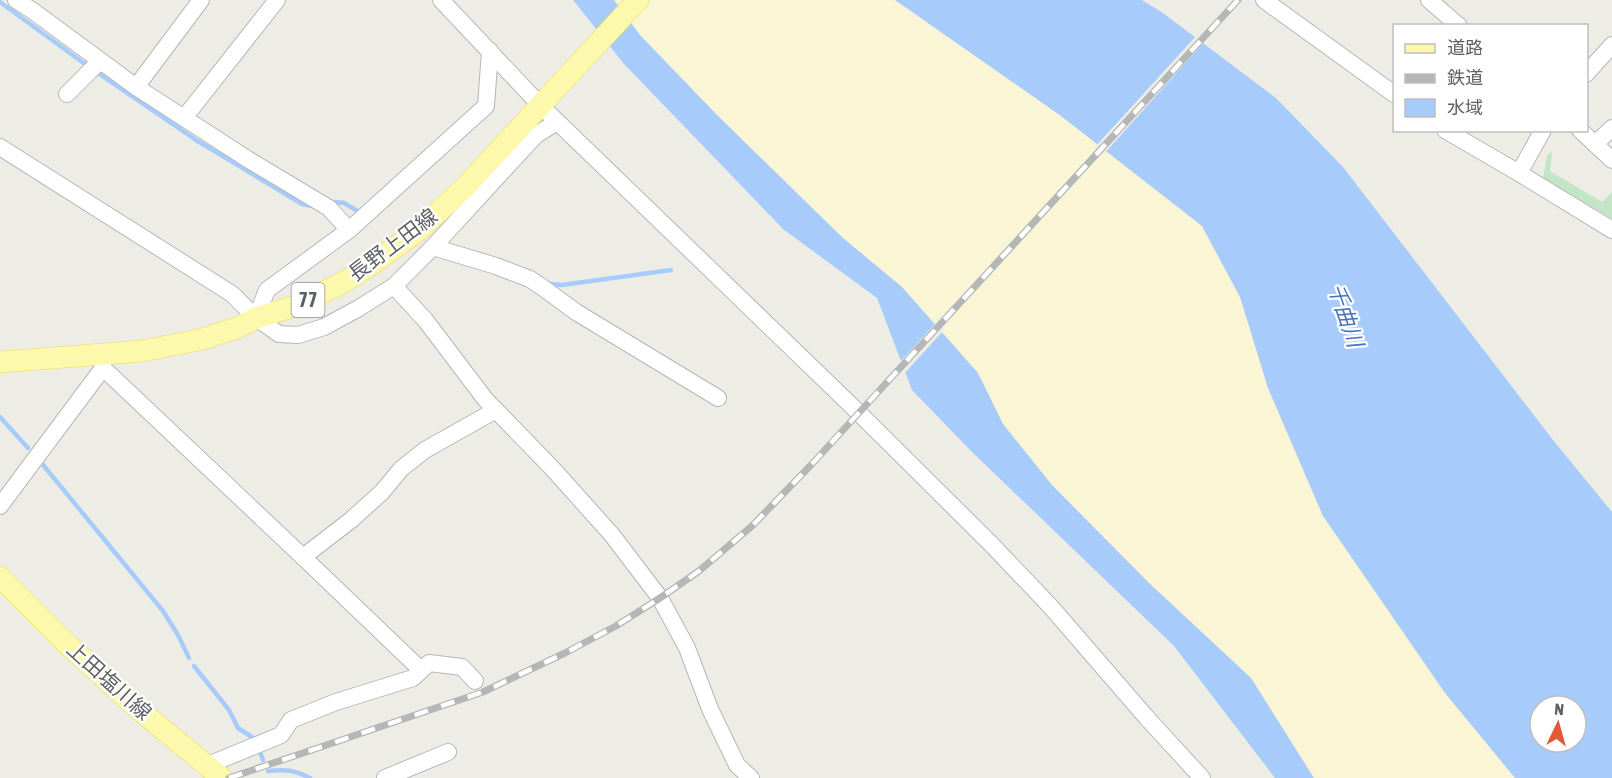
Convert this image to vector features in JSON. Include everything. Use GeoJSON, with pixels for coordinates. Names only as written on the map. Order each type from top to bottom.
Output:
{"type":"FeatureCollection","features":[{"type":"Feature","properties":{"kind":"main road","name":"長野上田線"},"geometry":{"type":"LineString","coordinates":[[0,362],[102,362],[142,351],[203,339],[256,318],[295,306],[323,293],[372,264],[419,230],[465,187],[638,0]]}},
{"type":"Feature","properties":{"kind":"main road","name":"上田塩川線"},"geometry":{"type":"LineString","coordinates":[[0,577],[67,644],[128,700],[215,772]]}},
{"type":"Feature","properties":{"kind":"street"},"geometry":{"type":"LineString","coordinates":[[16,0],[136,87],[249,160],[329,208],[349,230]]}},
{"type":"Feature","properties":{"kind":"street"},"geometry":{"type":"LineString","coordinates":[[136,87],[201,0]]}},
{"type":"Feature","properties":{"kind":"street"},"geometry":{"type":"LineString","coordinates":[[183,118],[277,0]]}},
{"type":"Feature","properties":{"kind":"street"},"geometry":{"type":"LineString","coordinates":[[441,0],[490,51],[545,101],[557,122],[992,544],[1051,607],[1202,778]]}},
{"type":"Feature","properties":{"kind":"street"},"geometry":{"type":"LineString","coordinates":[[1264,0],[1393,93]]}},
{"type":"Feature","properties":{"kind":"street"},"geometry":{"type":"LineString","coordinates":[[1429,0],[1457,24]]}},
{"type":"Feature","properties":{"kind":"street"},"geometry":{"type":"LineString","coordinates":[[1588,73],[1612,45]]}},
{"type":"Feature","properties":{"kind":"street"},"geometry":{"type":"LineString","coordinates":[[256,318],[267,290],[349,230],[486,106],[490,51]]}},
{"type":"Feature","properties":{"kind":"street"},"geometry":{"type":"LineString","coordinates":[[67,94],[100,61]]}},
{"type":"Feature","properties":{"kind":"street"},"geometry":{"type":"LineString","coordinates":[[0,147],[232,294],[256,318],[279,334],[298,335],[324,327],[359,309],[394,286],[536,135],[557,122]]}},
{"type":"Feature","properties":{"kind":"street"},"geometry":{"type":"LineString","coordinates":[[1595,144],[1612,128]]}},
{"type":"Feature","properties":{"kind":"street"},"geometry":{"type":"LineString","coordinates":[[1448,132],[1612,230]]}},
{"type":"Feature","properties":{"kind":"street"},"geometry":{"type":"LineString","coordinates":[[1519,173],[1542,132]]}},
{"type":"Feature","properties":{"kind":"street"},"geometry":{"type":"LineString","coordinates":[[1582,132],[1612,159]]}},
{"type":"Feature","properties":{"kind":"street"},"geometry":{"type":"LineString","coordinates":[[433,247],[530,279],[576,312],[718,398]]}},
{"type":"Feature","properties":{"kind":"street"},"geometry":{"type":"LineString","coordinates":[[394,286],[426,321],[485,399],[552,468],[612,535],[660,598],[687,648],[710,709],[737,765],[751,778]]}},
{"type":"Feature","properties":{"kind":"street"},"geometry":{"type":"LineString","coordinates":[[0,506],[102,362],[421,670]]}},
{"type":"Feature","properties":{"kind":"street"},"geometry":{"type":"LineString","coordinates":[[303,556],[351,520],[382,492],[401,469],[425,450],[495,410]]}},
{"type":"Feature","properties":{"kind":"street"},"geometry":{"type":"LineString","coordinates":[[215,772],[281,735],[291,720],[336,702],[413,678],[429,663],[462,667],[475,681]]}},
{"type":"Feature","properties":{"kind":"street"},"geometry":{"type":"LineString","coordinates":[[396,776],[448,752]]}},
{"type":"Feature","properties":{"kind":"green space"},"geometry":{"type":"Polygon","coordinates":[[[1552,151],[1550,171],[1602,202],[1612,192],[1612,219],[1543,178],[1547,156],[1552,151]]]}},
{"type":"Feature","properties":{"kind":"sand"},"geometry":{"type":"Polygon","coordinates":[[[614,0],[895,0],[1061,116],[1202,226],[1240,297],[1268,388],[1323,516],[1445,693],[1515,778],[1314,778],[1251,678],[1149,583],[1052,485],[1003,424],[978,373],[902,287],[843,238],[717,115],[640,35],[614,0]]]}},
{"type":"Feature","properties":{"kind":"water"},"geometry":{"type":"Polygon","coordinates":[[[573,0],[614,0],[640,35],[717,115],[843,238],[902,287],[978,373],[1003,424],[1052,485],[1149,583],[1251,678],[1314,778],[1275,778],[1174,646],[971,451],[912,390],[877,298],[783,229],[624,64],[573,0]]]}},
{"type":"Feature","properties":{"kind":"water","name":"千曲川"},"geometry":{"type":"Polygon","coordinates":[[[895,0],[1142,0],[1163,13],[1276,98],[1343,167],[1553,440],[1612,512],[1612,778],[1515,778],[1445,693],[1323,516],[1268,388],[1240,297],[1202,226],[1061,116],[895,0]]]}},
{"type":"Feature","properties":{"kind":"pier"},"geometry":{"type":"Polygon","coordinates":[[[1197,35],[1205,41],[1104,154],[1095,147],[1197,35]]]}},
{"type":"Feature","properties":{"kind":"pier"},"geometry":{"type":"Polygon","coordinates":[[[937,322],[944,330],[903,375],[899,363],[937,322]]]}},
{"type":"Feature","properties":{"kind":"waterway"},"geometry":{"type":"LineString","coordinates":[[0,2],[89,67]]}},
{"type":"Feature","properties":{"kind":"waterway"},"geometry":{"type":"LineString","coordinates":[[95,71],[196,140],[302,204],[312,206]]}},
{"type":"Feature","properties":{"kind":"waterway"},"geometry":{"type":"LineString","coordinates":[[336,202],[344,203],[356,210]]}},
{"type":"Feature","properties":{"kind":"waterway"},"geometry":{"type":"LineString","coordinates":[[549,284],[562,285],[671,270]]}},
{"type":"Feature","properties":{"kind":"waterway"},"geometry":{"type":"LineString","coordinates":[[0,417],[28,448]]}},
{"type":"Feature","properties":{"kind":"waterway"},"geometry":{"type":"LineString","coordinates":[[39,460],[163,611],[189,658]]}},
{"type":"Feature","properties":{"kind":"waterway"},"geometry":{"type":"LineString","coordinates":[[194,666],[229,710],[238,728],[252,737]]}},
{"type":"Feature","properties":{"kind":"waterway"},"geometry":{"type":"LineString","coordinates":[[260,752],[263,760]]}},
{"type":"Feature","properties":{"kind":"waterway"},"geometry":{"type":"LineString","coordinates":[[268,771],[290,771],[310,778]]}},
{"type":"Feature","properties":{"kind":"railway"},"geometry":{"type":"LineString","coordinates":[[229,778],[483,692],[616,626],[699,571],[752,526],[811,465],[1238,0]]}}]}
